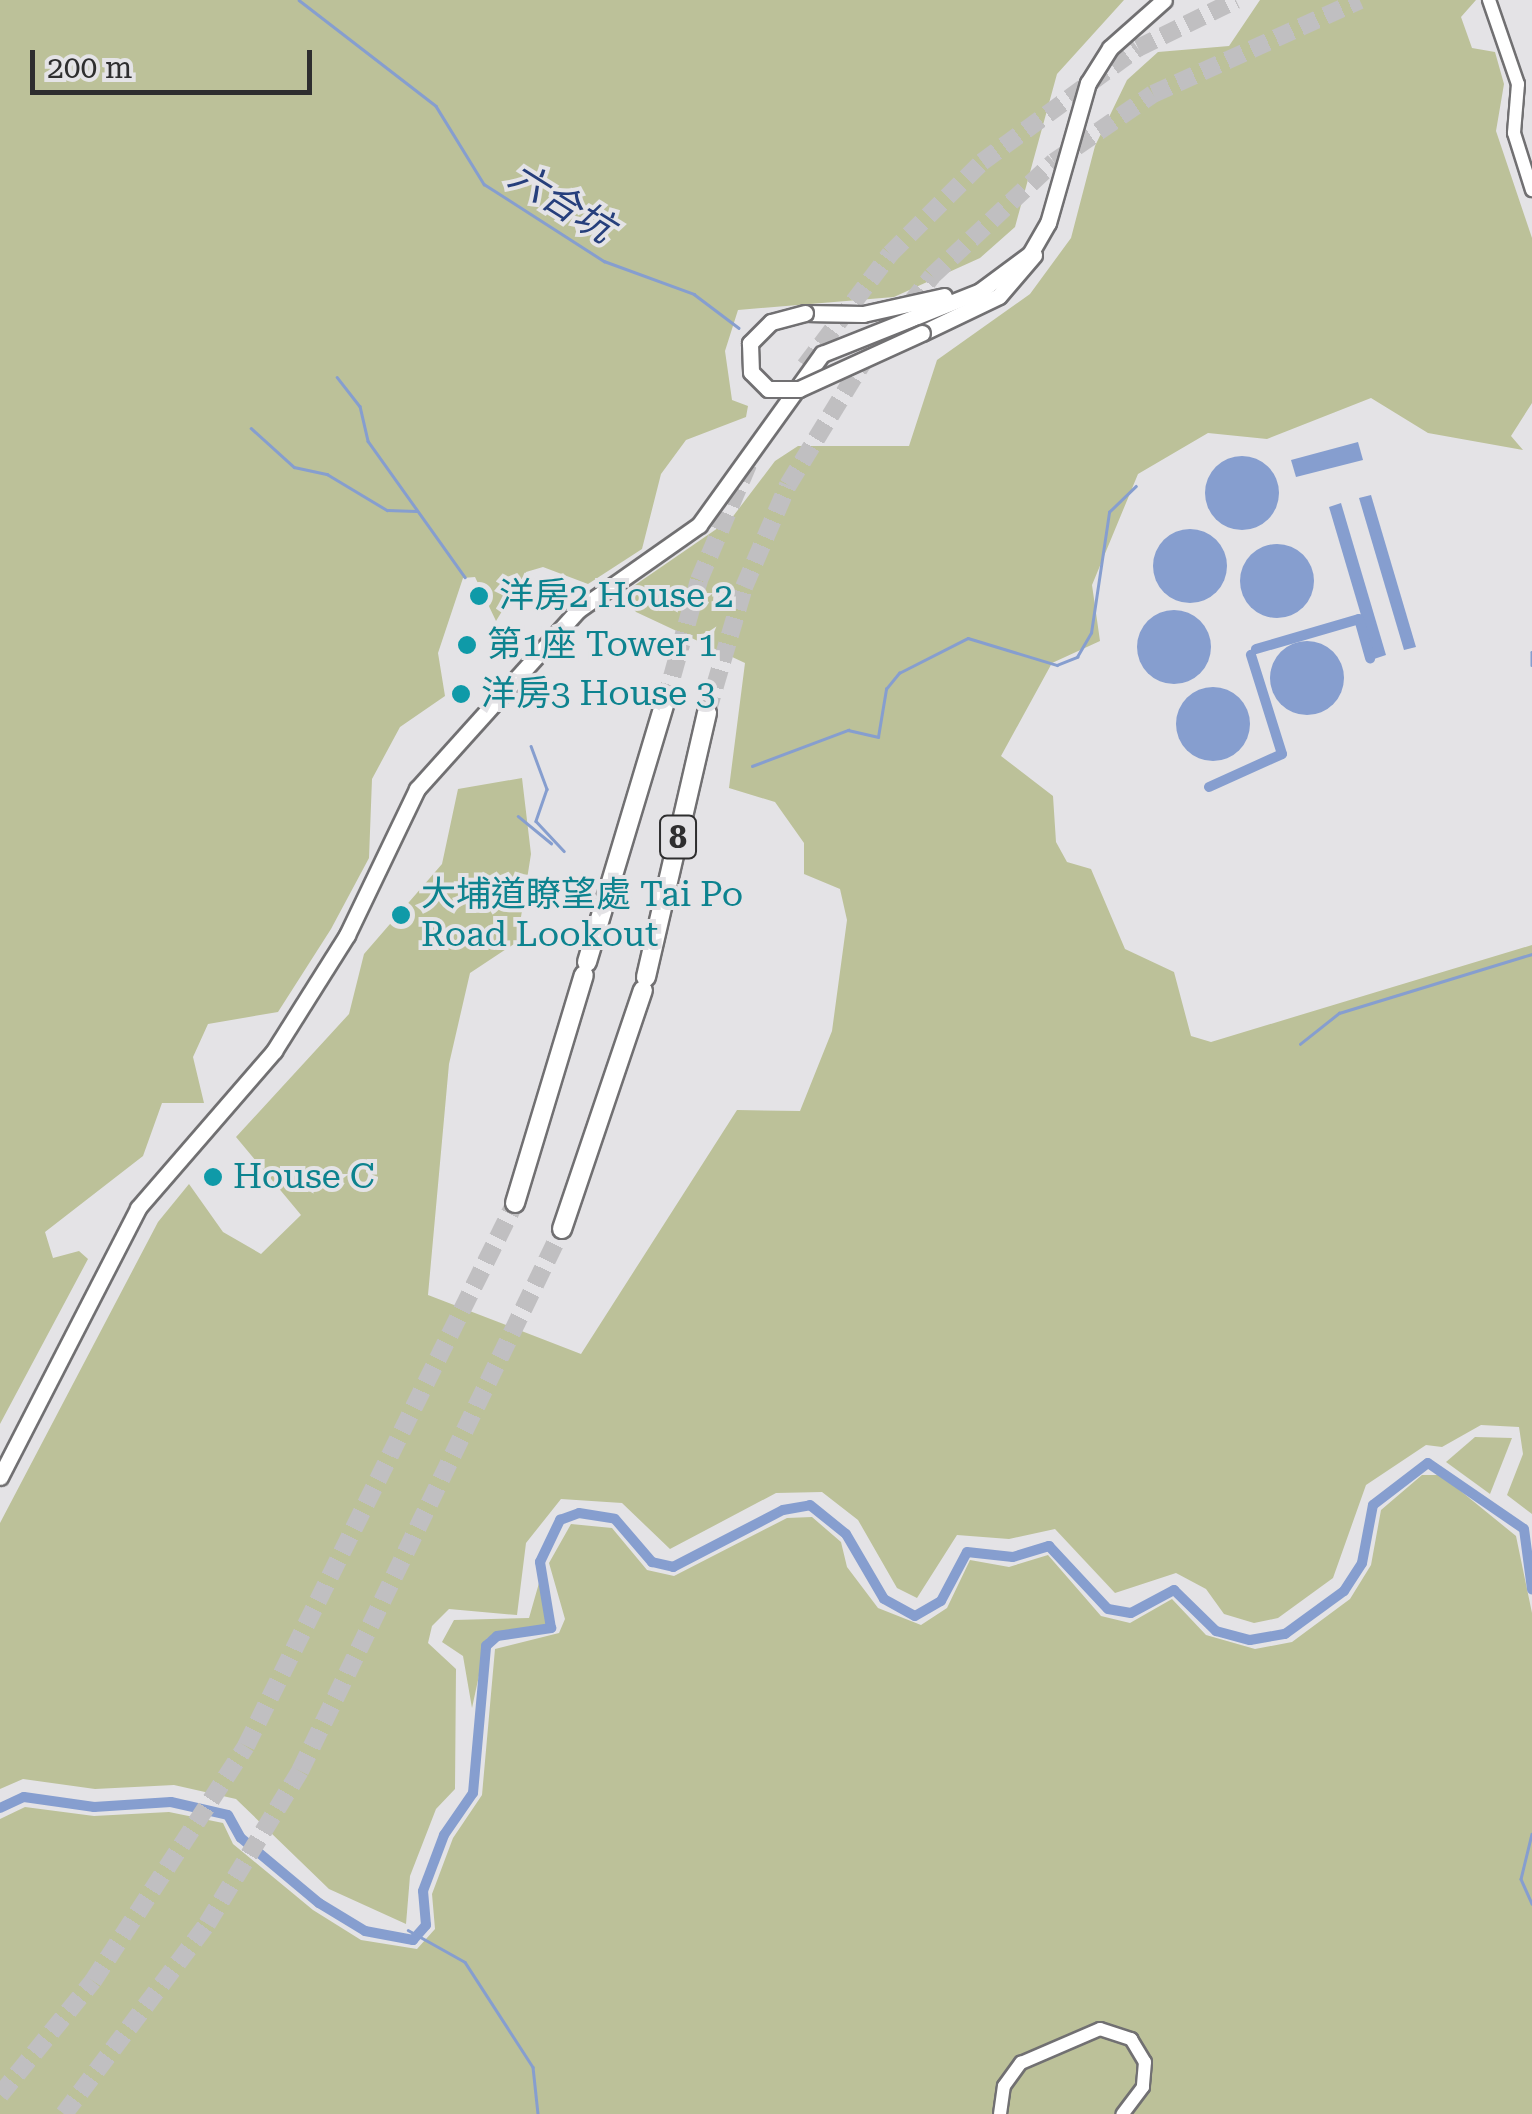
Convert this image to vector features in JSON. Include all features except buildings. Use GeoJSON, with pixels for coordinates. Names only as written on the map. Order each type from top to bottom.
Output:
{"type":"FeatureCollection","features":[{"type":"Feature","properties":{"kind":"highway","name":"8"},"geometry":{"type":"LineString","coordinates":[[516,1203],[665,702]]}},
{"type":"Feature","properties":{"kind":"highway","name":"8"},"geometry":{"type":"LineString","coordinates":[[562,1229],[644,984],[706,713]]}},
{"type":"Feature","properties":{"kind":"main road"},"geometry":{"type":"LineString","coordinates":[[980,291],[864,314],[805,312],[771,322],[750,343],[750,372],[768,388],[798,389],[1009,290],[1040,241],[1088,83],[1110,48],[1164,0]]}},
{"type":"Feature","properties":{"kind":"main road"},"geometry":{"type":"LineString","coordinates":[[0,1477],[138,1208],[274,1051],[347,935],[417,789],[578,610],[707,517],[822,354],[980,291],[1040,241]]}},
{"type":"Feature","properties":{"kind":"street"},"geometry":{"type":"LineString","coordinates":[[1489,0],[1518,84],[1514,132],[1532,190]]}},
{"type":"Feature","properties":{"kind":"street"},"geometry":{"type":"LineString","coordinates":[[1000,2114],[1004,2086],[1021,2064],[1100,2029],[1131,2039],[1145,2062],[1143,2087],[1123,2114]]}},
{"type":"Feature","properties":{"kind":"green space"},"geometry":{"type":"Polygon","coordinates":[[[0,0],[1124,0],[1057,74],[1015,227],[980,258],[894,297],[738,310],[725,351],[732,400],[748,406],[746,417],[686,440],[661,474],[642,549],[588,584],[543,567],[526,572],[496,621],[475,577],[463,578],[438,653],[445,696],[400,727],[372,779],[369,858],[331,929],[278,1012],[208,1024],[193,1057],[204,1103],[162,1103],[143,1156],[45,1232],[53,1258],[79,1251],[88,1259],[0,1424],[0,0]]]}},
{"type":"Feature","properties":{"kind":"green space"},"geometry":{"type":"Polygon","coordinates":[[[1260,0],[1476,0],[1461,17],[1472,48],[1495,52],[1504,84],[1496,131],[1532,238],[1532,403],[1511,436],[1523,450],[1428,433],[1371,398],[1267,439],[1208,433],[1138,474],[1092,585],[1100,641],[1052,663],[1001,756],[1053,796],[1056,842],[1067,862],[1091,869],[1125,949],[1174,972],[1191,1036],[1211,1042],[1532,945],[1532,1514],[1507,1495],[1523,1454],[1519,1427],[1481,1425],[1442,1447],[1426,1445],[1366,1485],[1333,1578],[1278,1618],[1254,1623],[1224,1614],[1206,1589],[1176,1573],[1115,1593],[1055,1529],[1009,1539],[957,1535],[917,1598],[897,1588],[858,1520],[822,1492],[776,1493],[670,1549],[622,1503],[561,1499],[526,1543],[517,1615],[449,1609],[432,1626],[428,1643],[456,1669],[455,1789],[436,1809],[410,1876],[406,1924],[329,1889],[236,1799],[174,1785],[95,1789],[23,1779],[0,1789],[0,1523],[158,1222],[189,1184],[223,1232],[261,1254],[301,1215],[236,1137],[349,1014],[364,954],[442,864],[458,789],[522,778],[531,854],[517,942],[470,973],[449,1064],[428,1295],[581,1354],[737,1110],[800,1111],[832,1031],[847,920],[840,889],[804,874],[804,843],[775,802],[729,788],[745,663],[636,612],[622,594],[731,519],[775,461],[798,446],[909,446],[937,360],[1030,294],[1071,238],[1095,146],[1127,80],[1158,52],[1229,46],[1260,0]]]}},
{"type":"Feature","properties":{"kind":"green space"},"geometry":{"type":"Polygon","coordinates":[[[1475,1437],[1512,1438],[1490,1494],[1446,1462],[1475,1437]]]}},
{"type":"Feature","properties":{"kind":"green space"},"geometry":{"type":"Polygon","coordinates":[[[1422,1475],[1441,1475],[1516,1536],[1532,1613],[1532,2114],[0,2114],[0,1819],[25,1807],[94,1816],[169,1812],[223,1823],[233,1844],[313,1910],[361,1940],[417,1949],[435,1929],[432,1894],[453,1838],[482,1795],[495,1649],[559,1633],[565,1619],[549,1563],[571,1524],[612,1528],[647,1570],[674,1576],[787,1518],[812,1517],[841,1542],[847,1567],[878,1608],[921,1625],[947,1608],[970,1560],[1009,1567],[1048,1555],[1101,1616],[1130,1623],[1172,1599],[1206,1635],[1255,1649],[1292,1642],[1350,1599],[1371,1565],[1381,1510],[1422,1475]]]}},
{"type":"Feature","properties":{"kind":"green space"},"geometry":{"type":"Polygon","coordinates":[[[539,1583],[551,1618],[541,1631],[487,1638],[472,1708],[463,1656],[442,1642],[454,1620],[529,1618],[539,1583]]]}},
{"type":"Feature","properties":{"kind":"water"},"geometry":{"type":"Polygon","coordinates":[[[1358,442],[1363,460],[1296,477],[1291,460],[1358,442]]]}},
{"type":"Feature","properties":{"kind":"water"},"geometry":{"type":"Polygon","coordinates":[[[1242,456],[1268,467],[1279,493],[1268,519],[1242,530],[1216,519],[1205,493],[1216,467],[1242,456]]]}},
{"type":"Feature","properties":{"kind":"water"},"geometry":{"type":"Polygon","coordinates":[[[1371,495],[1416,647],[1404,650],[1359,498],[1371,495]]]}},
{"type":"Feature","properties":{"kind":"water"},"geometry":{"type":"Polygon","coordinates":[[[1341,503],[1386,655],[1374,659],[1329,507],[1341,503]]]}},
{"type":"Feature","properties":{"kind":"water"},"geometry":{"type":"Polygon","coordinates":[[[1190,529],[1216,540],[1227,566],[1216,592],[1190,603],[1164,592],[1153,566],[1164,540],[1190,529]]]}},
{"type":"Feature","properties":{"kind":"water"},"geometry":{"type":"Polygon","coordinates":[[[1277,544],[1303,555],[1314,581],[1303,607],[1277,618],[1251,607],[1240,581],[1251,555],[1277,544]]]}},
{"type":"Feature","properties":{"kind":"water"},"geometry":{"type":"Polygon","coordinates":[[[1174,610],[1200,621],[1211,647],[1200,673],[1174,684],[1148,673],[1137,647],[1148,621],[1174,610]]]}},
{"type":"Feature","properties":{"kind":"water"},"geometry":{"type":"Polygon","coordinates":[[[1307,641],[1333,652],[1344,678],[1333,704],[1307,715],[1281,704],[1270,678],[1281,652],[1307,641]]]}},
{"type":"Feature","properties":{"kind":"water"},"geometry":{"type":"Polygon","coordinates":[[[1213,687],[1239,698],[1250,724],[1239,750],[1213,761],[1187,750],[1176,724],[1187,698],[1213,687]]]}},
{"type":"Feature","properties":{"kind":"waterway","name":"六合坑"},"geometry":{"type":"LineString","coordinates":[[299,0],[436,106],[484,184],[604,261],[694,294],[739,328]]}},
{"type":"Feature","properties":{"kind":"waterway"},"geometry":{"type":"LineString","coordinates":[[337,377],[360,406],[368,441],[465,577]]}},
{"type":"Feature","properties":{"kind":"waterway"},"geometry":{"type":"LineString","coordinates":[[251,428],[294,467],[327,474],[387,510],[416,511]]}},
{"type":"Feature","properties":{"kind":"waterway"},"geometry":{"type":"LineString","coordinates":[[752,766],[848,730],[878,737],[886,689],[899,673],[968,638],[1057,665],[1077,657],[1091,633],[1109,512],[1136,486]]}},
{"type":"Feature","properties":{"kind":"waterway"},"geometry":{"type":"LineString","coordinates":[[1256,649],[1359,619],[1370,658]]}},
{"type":"Feature","properties":{"kind":"waterway"},"geometry":{"type":"LineString","coordinates":[[1532,652],[1532,665]]}},
{"type":"Feature","properties":{"kind":"waterway"},"geometry":{"type":"LineString","coordinates":[[1209,787],[1282,754],[1251,655]]}},
{"type":"Feature","properties":{"kind":"waterway"},"geometry":{"type":"LineString","coordinates":[[531,746],[547,789],[536,821],[564,851]]}},
{"type":"Feature","properties":{"kind":"waterway"},"geometry":{"type":"LineString","coordinates":[[518,816],[551,843]]}},
{"type":"Feature","properties":{"kind":"waterway"},"geometry":{"type":"LineString","coordinates":[[1300,1044],[1339,1013],[1532,954]]}},
{"type":"Feature","properties":{"kind":"waterway"},"geometry":{"type":"LineString","coordinates":[[0,1808],[24,1797],[94,1807],[171,1802],[228,1815],[241,1838],[319,1903],[365,1931],[413,1940],[426,1925],[423,1891],[444,1835],[473,1793],[486,1646],[497,1636],[551,1628],[540,1562],[560,1520],[579,1513],[615,1519],[652,1562],[673,1567],[783,1510],[810,1505],[846,1534],[884,1599],[915,1616],[941,1601],[967,1552],[1013,1557],[1049,1546],[1108,1609],[1131,1613],[1174,1590],[1216,1631],[1250,1640],[1285,1634],[1344,1591],[1362,1563],[1373,1505],[1428,1463],[1524,1529],[1532,1589]]}},
{"type":"Feature","properties":{"kind":"waterway"},"geometry":{"type":"LineString","coordinates":[[1532,1834],[1521,1879],[1532,1904]]}},
{"type":"Feature","properties":{"kind":"waterway"},"geometry":{"type":"LineString","coordinates":[[408,1930],[465,1962],[533,2067],[538,2114]]}},
{"type":"Feature","properties":{"kind":"tunnel"},"geometry":{"type":"LineString","coordinates":[[805,366],[890,254],[982,162],[1138,48],[1236,0]]}},
{"type":"Feature","properties":{"kind":"tunnel"},"geometry":{"type":"LineString","coordinates":[[707,713],[744,587],[788,485],[860,367],[932,276],[1054,162],[1153,94],[1360,0]]}},
{"type":"Feature","properties":{"kind":"tunnel"},"geometry":{"type":"LineString","coordinates":[[665,702],[699,580],[749,462]]}},
{"type":"Feature","properties":{"kind":"tunnel"},"geometry":{"type":"LineString","coordinates":[[0,2095],[93,1981],[246,1746],[515,1203]]}},
{"type":"Feature","properties":{"kind":"tunnel"},"geometry":{"type":"LineString","coordinates":[[64,2114],[207,1924],[300,1771],[562,1229]]}},
{"type":"Feature","properties":{"kind":"place","name":"洋房2 House 2"},"geometry":{"type":"Point","coordinates":[479,596]}},
{"type":"Feature","properties":{"kind":"place","name":"第1座 Tower 1"},"geometry":{"type":"Point","coordinates":[467,645]}},
{"type":"Feature","properties":{"kind":"place","name":"洋房3 House 3"},"geometry":{"type":"Point","coordinates":[461,694]}},
{"type":"Feature","properties":{"kind":"place","name":"大埔道瞭望處 Tai Po Road Lookout"},"geometry":{"type":"Point","coordinates":[401,915]}},
{"type":"Feature","properties":{"kind":"place","name":"House C"},"geometry":{"type":"Point","coordinates":[213,1177]}}]}
